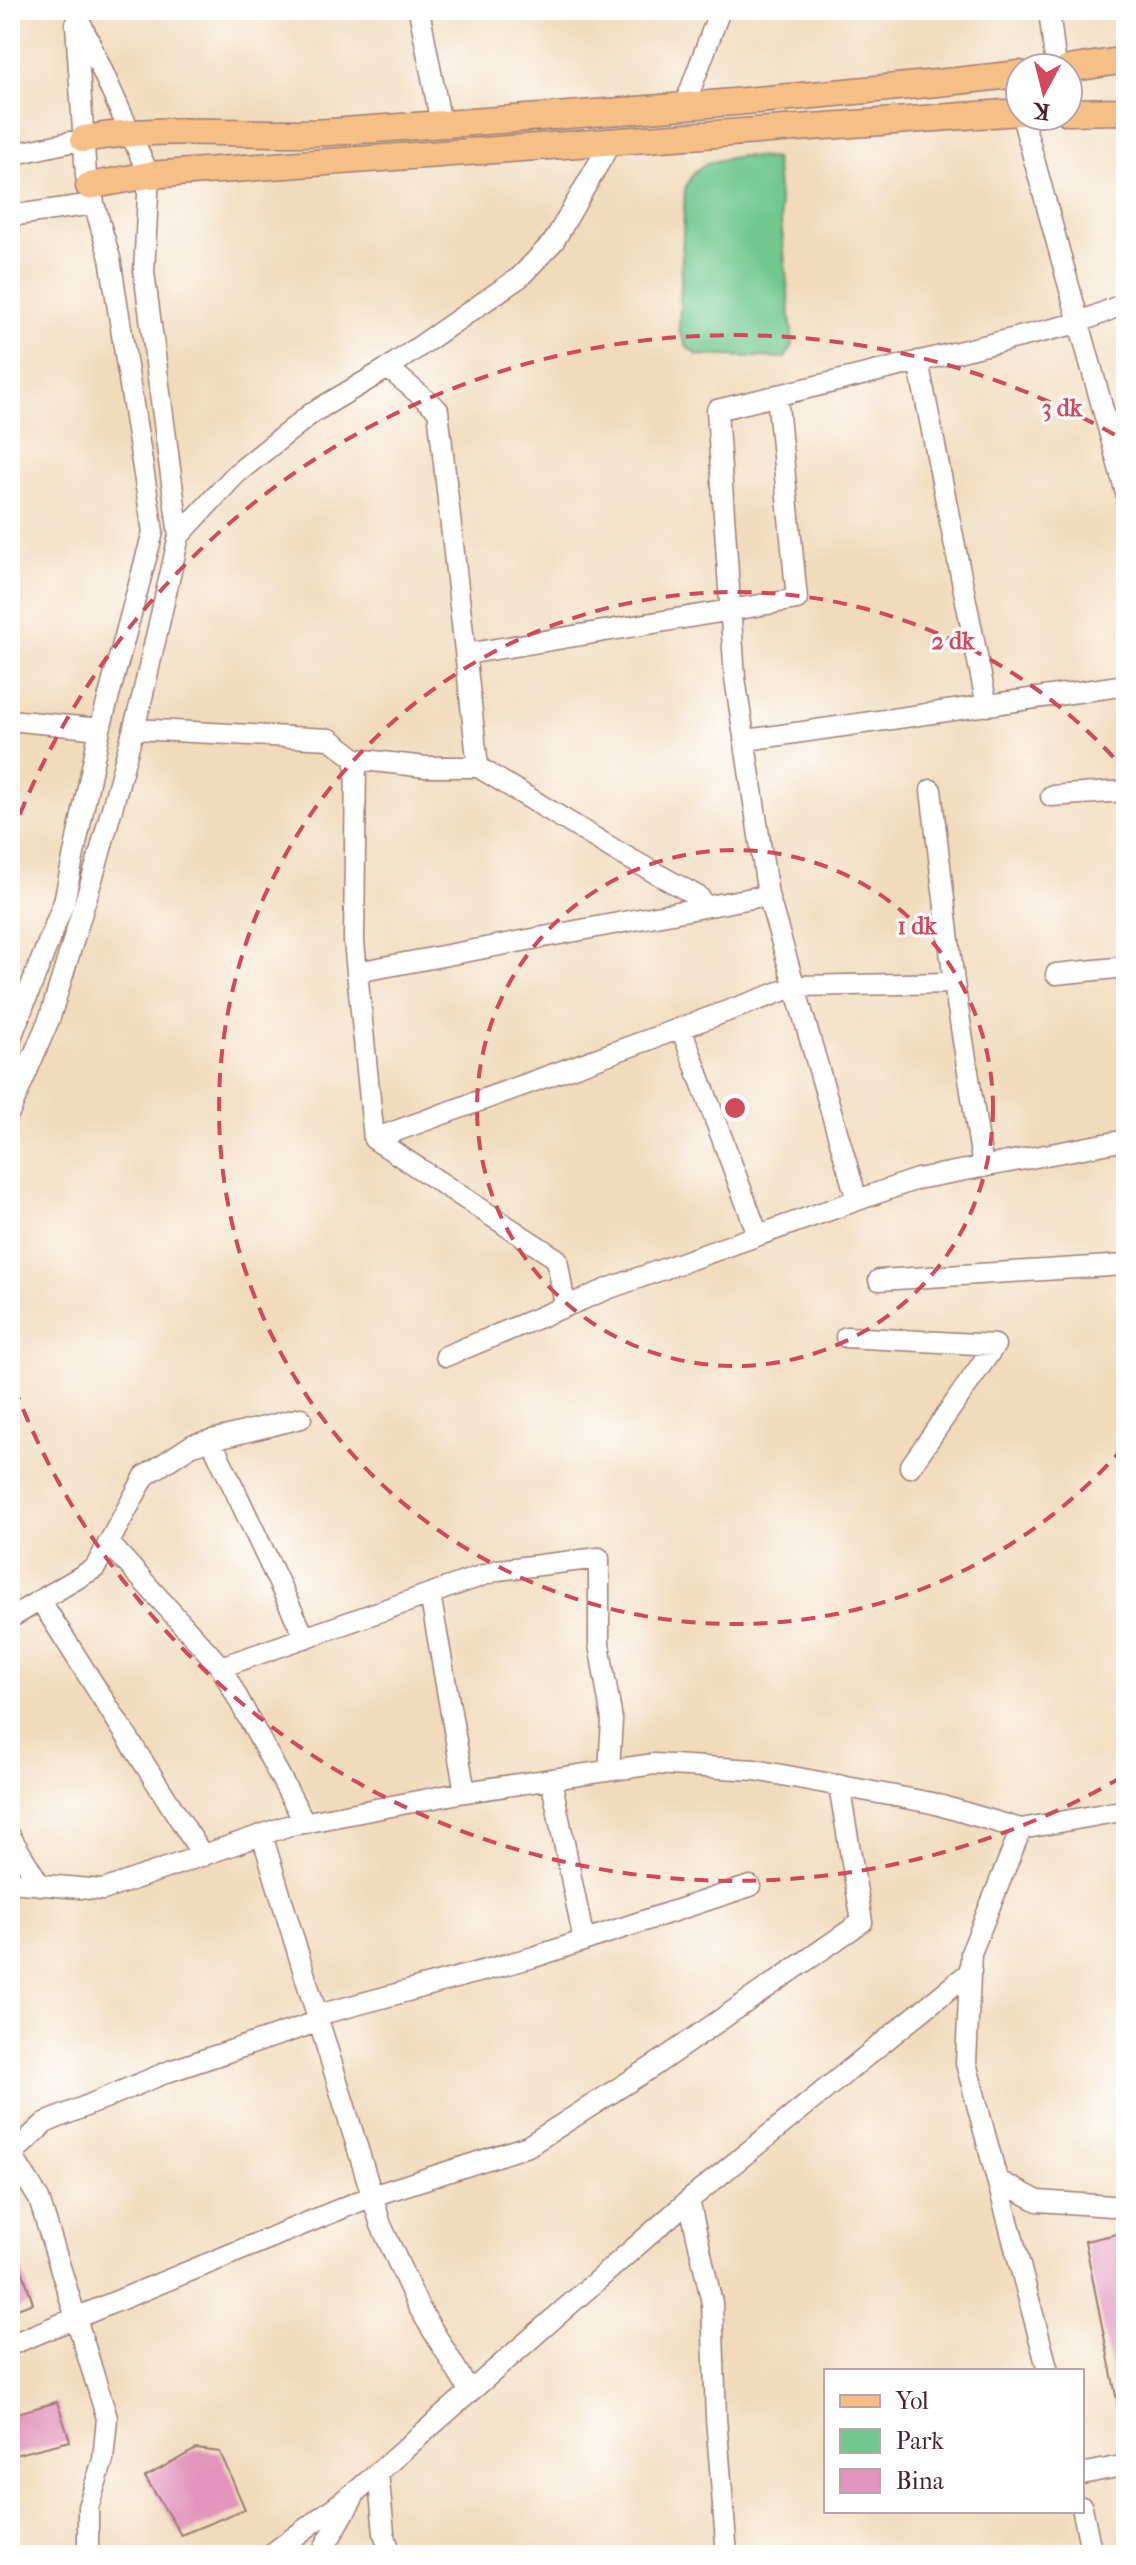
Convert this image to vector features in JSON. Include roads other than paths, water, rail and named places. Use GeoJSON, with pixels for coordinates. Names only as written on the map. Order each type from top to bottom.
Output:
{"type":"FeatureCollection","features":[{"type":"Feature","properties":{"kind":"main road"},"geometry":{"type":"LineString","coordinates":[[1084,67],[1126,60]]}},
{"type":"Feature","properties":{"kind":"main road"},"geometry":{"type":"LineString","coordinates":[[84,139],[131,130],[314,133],[684,107],[1004,76]]}},
{"type":"Feature","properties":{"kind":"main road"},"geometry":{"type":"LineString","coordinates":[[1084,112],[1126,111]]}},
{"type":"Feature","properties":{"kind":"main road"},"geometry":{"type":"LineString","coordinates":[[91,195],[149,175],[1004,115]]}},
{"type":"Feature","properties":{"kind":"street"},"geometry":{"type":"LineString","coordinates":[[10,1111],[50,1017],[134,729],[179,536],[144,272],[149,175],[75,10]]}},
{"type":"Feature","properties":{"kind":"street"},"geometry":{"type":"LineString","coordinates":[[10,1040],[64,902],[100,729],[153,532],[110,258],[91,195],[75,10]]}},
{"type":"Feature","properties":{"kind":"street"},"geometry":{"type":"LineString","coordinates":[[419,10],[441,124]]}},
{"type":"Feature","properties":{"kind":"street"},"geometry":{"type":"LineString","coordinates":[[684,107],[720,10]]}},
{"type":"Feature","properties":{"kind":"street"},"geometry":{"type":"LineString","coordinates":[[1049,10],[1054,52]]}},
{"type":"Feature","properties":{"kind":"street"},"geometry":{"type":"LineString","coordinates":[[1026,132],[1126,493]]}},
{"type":"Feature","properties":{"kind":"street"},"geometry":{"type":"LineString","coordinates":[[10,155],[84,139]]}},
{"type":"Feature","properties":{"kind":"street"},"geometry":{"type":"LineString","coordinates":[[179,536],[236,474],[301,421],[388,368],[520,277],[554,241],[611,142]]}},
{"type":"Feature","properties":{"kind":"street"},"geometry":{"type":"LineString","coordinates":[[10,216],[91,195]]}},
{"type":"Feature","properties":{"kind":"street"},"geometry":{"type":"LineString","coordinates":[[857,1200],[768,895],[747,740],[735,678],[717,410],[1078,323],[1126,303]]}},
{"type":"Feature","properties":{"kind":"street"},"geometry":{"type":"LineString","coordinates":[[918,361],[987,706]]}},
{"type":"Feature","properties":{"kind":"street"},"geometry":{"type":"LineString","coordinates":[[388,368],[438,410],[478,767]]}},
{"type":"Feature","properties":{"kind":"street"},"geometry":{"type":"LineString","coordinates":[[466,654],[797,599],[777,395]]}},
{"type":"Feature","properties":{"kind":"street"},"geometry":{"type":"LineString","coordinates":[[747,740],[1126,685]]}},
{"type":"Feature","properties":{"kind":"street"},"geometry":{"type":"LineString","coordinates":[[10,720],[100,729]]}},
{"type":"Feature","properties":{"kind":"street"},"geometry":{"type":"LineString","coordinates":[[134,729],[330,739],[356,759],[426,767],[478,767],[699,897],[705,907]]}},
{"type":"Feature","properties":{"kind":"street"},"geometry":{"type":"LineString","coordinates":[[356,759],[354,942],[374,1139]]}},
{"type":"Feature","properties":{"kind":"street"},"geometry":{"type":"LineString","coordinates":[[931,790],[954,983],[983,1167]]}},
{"type":"Feature","properties":{"kind":"street"},"geometry":{"type":"LineString","coordinates":[[1051,796],[1126,791]]}},
{"type":"Feature","properties":{"kind":"street"},"geometry":{"type":"LineString","coordinates":[[357,972],[768,895]]}},
{"type":"Feature","properties":{"kind":"street"},"geometry":{"type":"LineString","coordinates":[[1056,974],[1126,967]]}},
{"type":"Feature","properties":{"kind":"street"},"geometry":{"type":"LineString","coordinates":[[374,1139],[796,986],[954,983]]}},
{"type":"Feature","properties":{"kind":"street"},"geometry":{"type":"LineString","coordinates":[[681,1028],[758,1235]]}},
{"type":"Feature","properties":{"kind":"street"},"geometry":{"type":"LineString","coordinates":[[374,1139],[557,1259],[565,1306]]}},
{"type":"Feature","properties":{"kind":"street"},"geometry":{"type":"LineString","coordinates":[[446,1356],[565,1306],[917,1179],[1126,1140]]}},
{"type":"Feature","properties":{"kind":"street"},"geometry":{"type":"LineString","coordinates":[[879,1280],[1126,1265]]}},
{"type":"Feature","properties":{"kind":"street"},"geometry":{"type":"LineString","coordinates":[[846,1337],[995,1345],[910,1467]]}},
{"type":"Feature","properties":{"kind":"street"},"geometry":{"type":"LineString","coordinates":[[10,1618],[95,1568],[145,1476],[192,1445],[301,1418]]}},
{"type":"Feature","properties":{"kind":"street"},"geometry":{"type":"LineString","coordinates":[[211,1440],[305,1638]]}},
{"type":"Feature","properties":{"kind":"street"},"geometry":{"type":"LineString","coordinates":[[109,1543],[221,1667],[305,1823]]}},
{"type":"Feature","properties":{"kind":"street"},"geometry":{"type":"LineString","coordinates":[[221,1667],[498,1570],[599,1558],[599,1644],[612,1720],[609,1770]]}},
{"type":"Feature","properties":{"kind":"street"},"geometry":{"type":"LineString","coordinates":[[430,1594],[465,1792]]}},
{"type":"Feature","properties":{"kind":"street"},"geometry":{"type":"LineString","coordinates":[[40,1600],[203,1856]]}},
{"type":"Feature","properties":{"kind":"street"},"geometry":{"type":"LineString","coordinates":[[10,1882],[103,1890],[305,1823],[465,1792],[654,1764],[740,1769],[839,1785],[932,1803],[1021,1829],[1126,1810]]}},
{"type":"Feature","properties":{"kind":"street"},"geometry":{"type":"LineString","coordinates":[[551,1779],[584,1941]]}},
{"type":"Feature","properties":{"kind":"street"},"geometry":{"type":"LineString","coordinates":[[10,2345],[372,2196],[528,2146],[655,2065],[862,1922],[839,1785]]}},
{"type":"Feature","properties":{"kind":"street"},"geometry":{"type":"LineString","coordinates":[[1021,1829],[971,1953],[966,2063],[1047,2369]]}},
{"type":"Feature","properties":{"kind":"street"},"geometry":{"type":"LineString","coordinates":[[262,1835],[372,2196],[398,2267],[470,2392]]}},
{"type":"Feature","properties":{"kind":"street"},"geometry":{"type":"LineString","coordinates":[[10,1836],[40,1885]]}},
{"type":"Feature","properties":{"kind":"street"},"geometry":{"type":"LineString","coordinates":[[88,2555],[88,2507],[103,2460],[107,2418],[73,2317],[39,2199],[11,2152],[45,2123],[170,2071],[319,2018],[584,1941],[750,1886]]}},
{"type":"Feature","properties":{"kind":"street"},"geometry":{"type":"LineString","coordinates":[[270,2555],[359,2489],[689,2200],[971,1971]]}},
{"type":"Feature","properties":{"kind":"street"},"geometry":{"type":"LineString","coordinates":[[997,2180],[1038,2201],[1126,2207]]}},
{"type":"Feature","properties":{"kind":"street"},"geometry":{"type":"LineString","coordinates":[[689,2200],[712,2303],[716,2418],[727,2555]]}},
{"type":"Feature","properties":{"kind":"street"},"geometry":{"type":"LineString","coordinates":[[1084,2474],[1126,2465]]}},
{"type":"Feature","properties":{"kind":"street"},"geometry":{"type":"LineString","coordinates":[[378,2472],[381,2516],[391,2555]]}},
{"type":"Feature","properties":{"kind":"street"},"geometry":{"type":"LineString","coordinates":[[320,2555],[359,2489]]}},
{"type":"Feature","properties":{"kind":"street"},"geometry":{"type":"LineString","coordinates":[[1083,2513],[1092,2555]]}}]}
